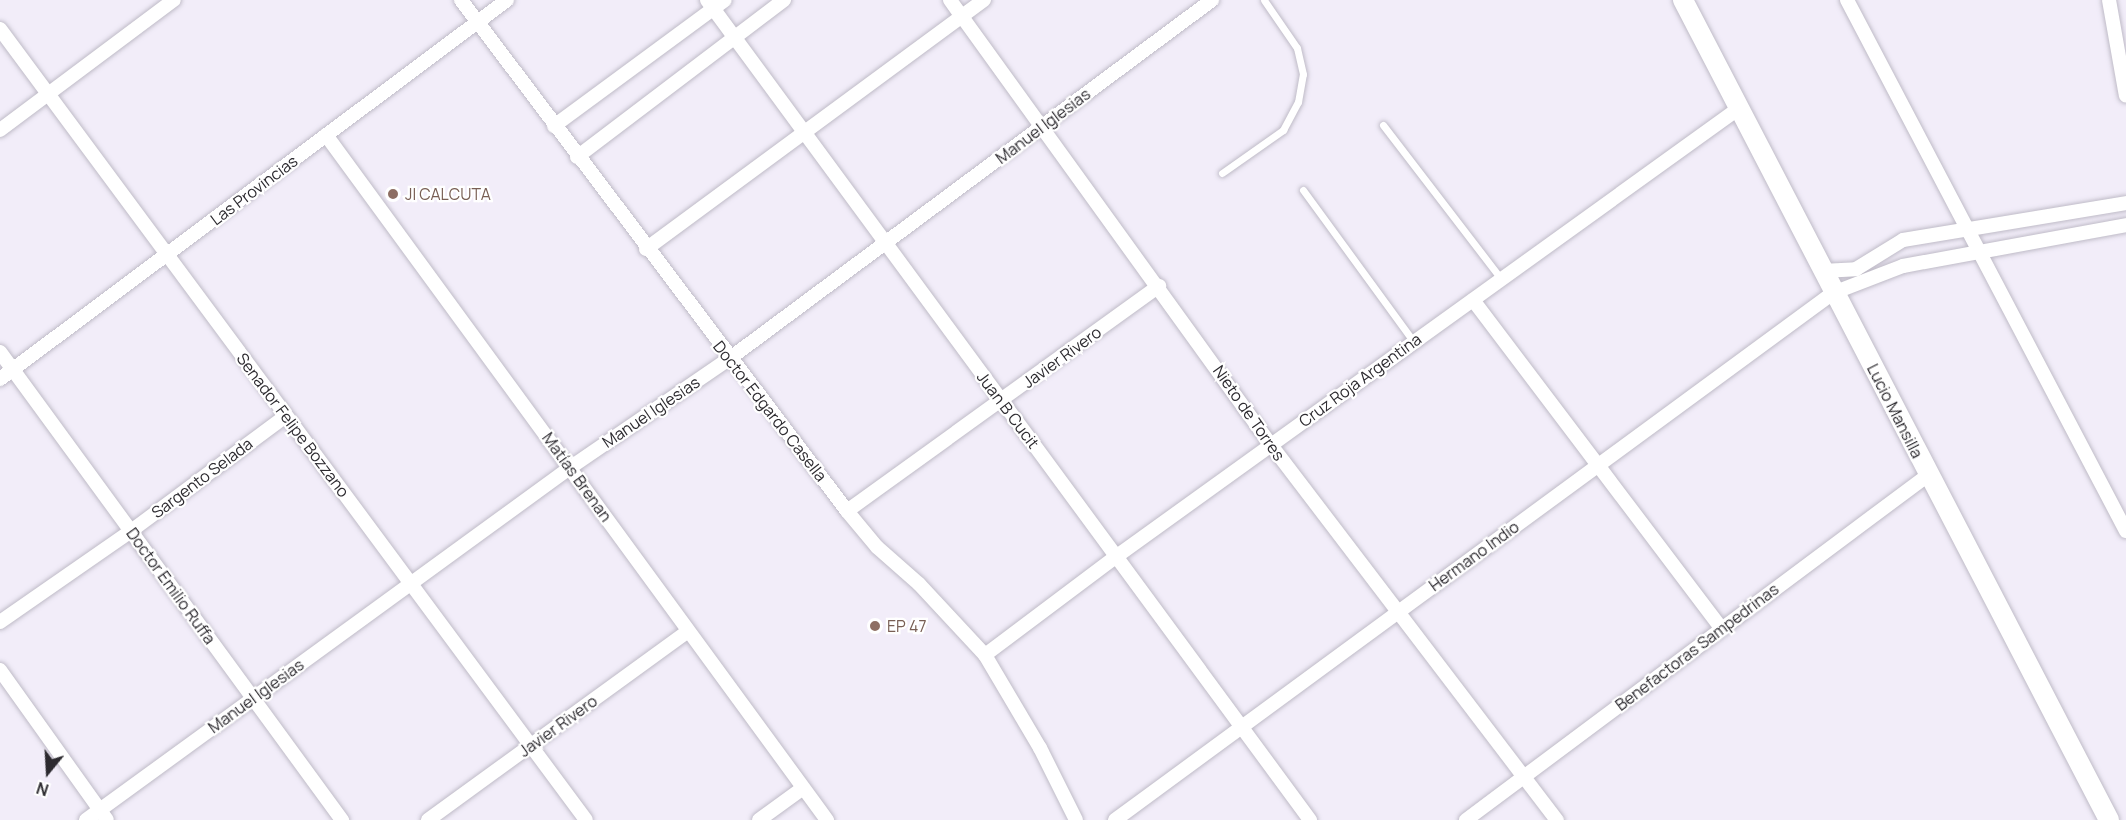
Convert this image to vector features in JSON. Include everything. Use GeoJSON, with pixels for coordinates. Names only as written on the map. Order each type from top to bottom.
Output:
{"type":"FeatureCollection","features":[{"type":"Feature","properties":{"kind":"main road","name":"Lucio Mansilla"},"geometry":{"type":"LineString","coordinates":[[1683,0],[1833,293],[2109,820]]}},
{"type":"Feature","properties":{"kind":"street"},"geometry":{"type":"LineString","coordinates":[[0,130],[174,0]]}},
{"type":"Feature","properties":{"kind":"street","name":"Doctor Edgardo Casella"},"geometry":{"type":"LineString","coordinates":[[460,0],[729,359],[847,511],[877,546],[919,584],[985,655],[1040,748],[1076,820]]}},
{"type":"Feature","properties":{"kind":"street","name":"Las Provincias"},"geometry":{"type":"LineString","coordinates":[[0,379],[507,0]]}},
{"type":"Feature","properties":{"kind":"street"},"geometry":{"type":"LineString","coordinates":[[554,126],[710,4],[725,0]]}},
{"type":"Feature","properties":{"kind":"street"},"geometry":{"type":"LineString","coordinates":[[577,157],[784,0]]}},
{"type":"Feature","properties":{"kind":"street","name":"Nieto de Torres"},"geometry":{"type":"LineString","coordinates":[[950,0],[1041,128],[1159,286],[1271,445],[1396,613],[1526,776],[1557,820]]}},
{"type":"Feature","properties":{"kind":"street"},"geometry":{"type":"LineString","coordinates":[[646,249],[803,131],[984,0]]}},
{"type":"Feature","properties":{"kind":"street","name":"Manuel Iglesias"},"geometry":{"type":"LineString","coordinates":[[86,820],[104,815],[251,699],[571,467],[729,359],[1212,0]]}},
{"type":"Feature","properties":{"kind":"street"},"geometry":{"type":"LineString","coordinates":[[1847,0],[1982,251],[2126,531]]}},
{"type":"Feature","properties":{"kind":"street"},"geometry":{"type":"LineString","coordinates":[[2109,0],[2126,96]]}},
{"type":"Feature","properties":{"kind":"street","name":"Juan B Cucit"},"geometry":{"type":"LineString","coordinates":[[710,4],[1310,820]]}},
{"type":"Feature","properties":{"kind":"street","name":"Senador Felipe Bozzano"},"geometry":{"type":"LineString","coordinates":[[0,29],[586,820]]}},
{"type":"Feature","properties":{"kind":"street","name":"Cruz Roja Argentina"},"geometry":{"type":"LineString","coordinates":[[985,655],[1117,556],[1738,109]]}},
{"type":"Feature","properties":{"kind":"street","name":"Matías Brenan"},"geometry":{"type":"LineString","coordinates":[[326,135],[827,820]]}},
{"type":"Feature","properties":{"kind":"street"},"geometry":{"type":"LineString","coordinates":[[1822,271],[1856,269],[1903,240],[2126,203]]}},
{"type":"Feature","properties":{"kind":"street","name":"Hermano Indio"},"geometry":{"type":"LineString","coordinates":[[1115,820],[1833,293],[1903,266],[2126,225]]}},
{"type":"Feature","properties":{"kind":"street","name":"Javier Rivero"},"geometry":{"type":"LineString","coordinates":[[847,511],[1159,286]]}},
{"type":"Feature","properties":{"kind":"street"},"geometry":{"type":"LineString","coordinates":[[1473,300],[1595,467],[1721,628]]}},
{"type":"Feature","properties":{"kind":"street","name":"Doctor Emilio Ruffa"},"geometry":{"type":"LineString","coordinates":[[0,352],[251,699],[342,820]]}},
{"type":"Feature","properties":{"kind":"street","name":"Sargento Selada"},"geometry":{"type":"LineString","coordinates":[[0,622],[131,531],[286,416]]}},
{"type":"Feature","properties":{"kind":"street","name":"Benefactoras Sampedrinas"},"geometry":{"type":"LineString","coordinates":[[1466,820],[1928,475]]}},
{"type":"Feature","properties":{"kind":"street","name":"Javier Rivero"},"geometry":{"type":"LineString","coordinates":[[428,820],[687,631]]}},
{"type":"Feature","properties":{"kind":"street"},"geometry":{"type":"LineString","coordinates":[[0,670],[104,815]]}},
{"type":"Feature","properties":{"kind":"street"},"geometry":{"type":"LineString","coordinates":[[759,820],[803,788]]}},
{"type":"Feature","properties":{"kind":"lane"},"geometry":{"type":"LineString","coordinates":[[1222,172],[1283,129],[1298,102],[1303,74],[1297,48],[1264,0]]}},
{"type":"Feature","properties":{"kind":"lane"},"geometry":{"type":"LineString","coordinates":[[1383,125],[1501,279]]}},
{"type":"Feature","properties":{"kind":"lane"},"geometry":{"type":"LineString","coordinates":[[1303,190],[1414,342]]}},
{"type":"Feature","properties":{"kind":"place","name":"JI CALCUTA"},"geometry":{"type":"Point","coordinates":[393,194]}},
{"type":"Feature","properties":{"kind":"place","name":"EP 47"},"geometry":{"type":"Point","coordinates":[875,626]}}]}
